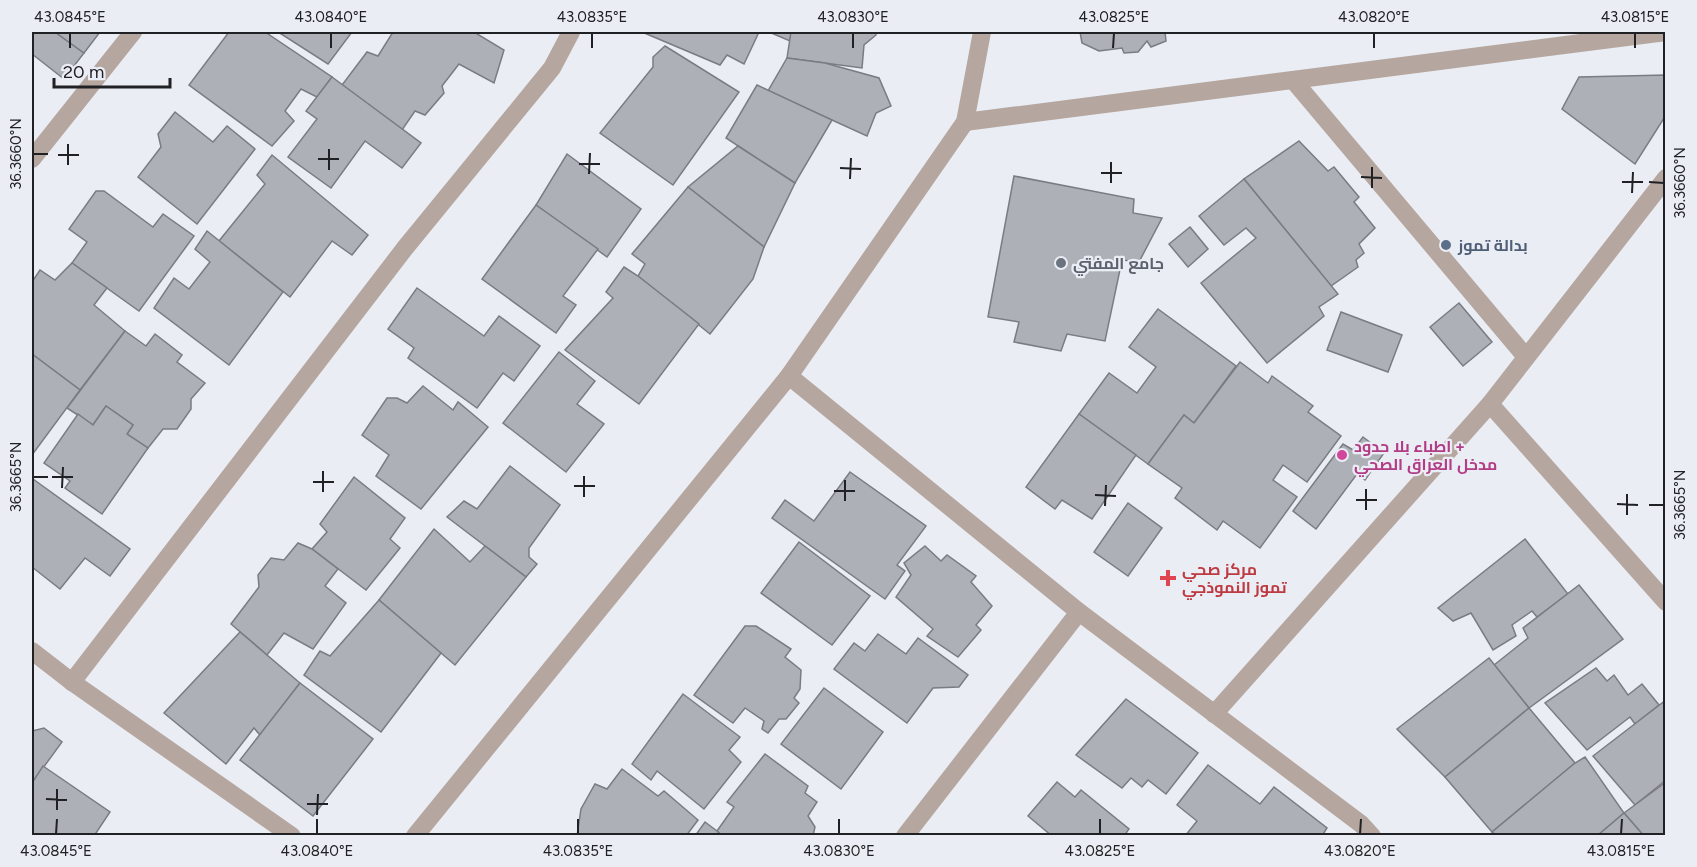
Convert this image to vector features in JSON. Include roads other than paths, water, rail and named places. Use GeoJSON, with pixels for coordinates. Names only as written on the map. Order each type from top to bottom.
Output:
{"type":"FeatureCollection","features":[{"type":"Feature","properties":{"kind":"street"},"geometry":{"type":"LineString","coordinates":[[32,159],[133,32]]}},
{"type":"Feature","properties":{"kind":"street"},"geometry":{"type":"LineString","coordinates":[[72,682],[405,248],[552,68],[572,32]]}},
{"type":"Feature","properties":{"kind":"street"},"geometry":{"type":"LineString","coordinates":[[415,836],[789,376],[965,122],[982,32]]}},
{"type":"Feature","properties":{"kind":"street"},"geometry":{"type":"LineString","coordinates":[[965,122],[1665,32]]}},
{"type":"Feature","properties":{"kind":"street"},"geometry":{"type":"LineString","coordinates":[[1293,80],[1526,357]]}},
{"type":"Feature","properties":{"kind":"street"},"geometry":{"type":"LineString","coordinates":[[1214,714],[1490,404],[1665,178]]}},
{"type":"Feature","properties":{"kind":"street"},"geometry":{"type":"LineString","coordinates":[[789,376],[1079,612],[1214,714],[1362,832]]}},
{"type":"Feature","properties":{"kind":"street"},"geometry":{"type":"LineString","coordinates":[[1490,404],[1665,602]]}},
{"type":"Feature","properties":{"kind":"street"},"geometry":{"type":"LineString","coordinates":[[906,836],[1079,612]]}},
{"type":"Feature","properties":{"kind":"street"},"geometry":{"type":"LineString","coordinates":[[32,651],[72,682],[292,836]]}},
{"type":"Feature","properties":{"kind":"place","name":"بدالة تموز"},"geometry":{"type":"Point","coordinates":[1446,245]}},
{"type":"Feature","properties":{"kind":"place","name":"جامع المفتي"},"geometry":{"type":"Point","coordinates":[1061,263]}},
{"type":"Feature","properties":{"kind":"place","name":"اطباء بلا حدود + مدخل العراق الصحي"},"geometry":{"type":"Point","coordinates":[1342,455]}},
{"type":"Feature","properties":{"kind":"place","name":"مركز صحي تموز النموذجي"},"geometry":{"type":"Point","coordinates":[1168,578]}}]}
